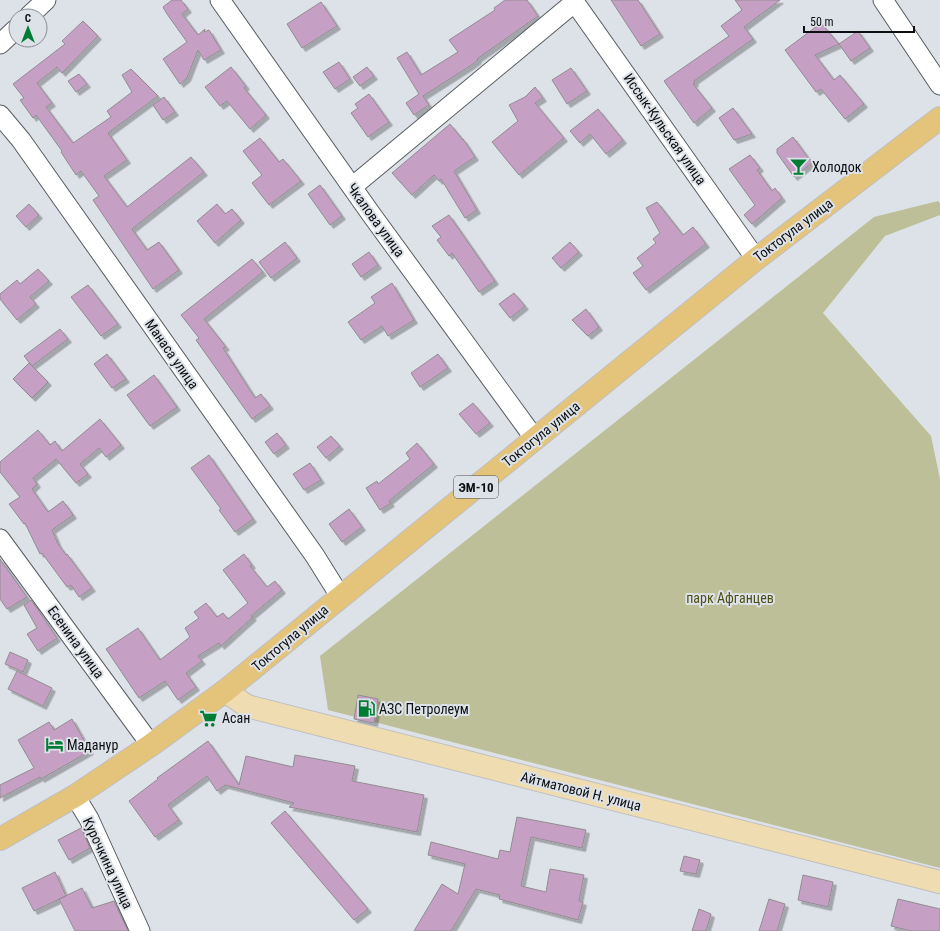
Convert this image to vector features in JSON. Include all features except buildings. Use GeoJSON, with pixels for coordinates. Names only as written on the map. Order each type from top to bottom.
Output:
{"type":"FeatureCollection","features":[{"type":"Feature","properties":{"kind":"highway","name":"Токтогула улица"},"geometry":{"type":"LineString","coordinates":[[0,839],[75,796],[151,745],[225,692],[340,596],[756,258],[940,118]]}},
{"type":"Feature","properties":{"kind":"main road","name":"Айтматовой Н. улица"},"geometry":{"type":"LineString","coordinates":[[225,692],[247,706],[254,708],[940,882]]}},
{"type":"Feature","properties":{"kind":"street"},"geometry":{"type":"LineString","coordinates":[[38,8],[46,0]]}},
{"type":"Feature","properties":{"kind":"street","name":"Чкалова улица"},"geometry":{"type":"LineString","coordinates":[[220,0],[352,187],[535,439]]}},
{"type":"Feature","properties":{"kind":"street"},"geometry":{"type":"LineString","coordinates":[[883,0],[940,85]]}},
{"type":"Feature","properties":{"kind":"street"},"geometry":{"type":"LineString","coordinates":[[352,187],[574,1]]}},
{"type":"Feature","properties":{"kind":"street","name":"Иссык-Кульская улица"},"geometry":{"type":"LineString","coordinates":[[574,1],[756,258]]}},
{"type":"Feature","properties":{"kind":"street"},"geometry":{"type":"LineString","coordinates":[[0,44],[8,36]]}},
{"type":"Feature","properties":{"kind":"street","name":"Манаса улица"},"geometry":{"type":"LineString","coordinates":[[0,115],[21,140],[315,556],[340,596]]}},
{"type":"Feature","properties":{"kind":"street","name":"Есенина улица"},"geometry":{"type":"LineString","coordinates":[[0,539],[151,745]]}},
{"type":"Feature","properties":{"kind":"street","name":"Курочкина улица"},"geometry":{"type":"LineString","coordinates":[[75,796],[89,819],[140,931]]}},
{"type":"Feature","properties":{"kind":"green space","name":"парк Афганцев"},"geometry":{"type":"Polygon","coordinates":[[[938,201],[940,203],[940,215],[885,236],[823,313],[931,436],[940,479],[940,868],[328,710],[320,656],[874,217],[938,201]]]}},
{"type":"Feature","properties":{"kind":"place","name":"Холодок"},"geometry":{"type":"Point","coordinates":[799,167]}},
{"type":"Feature","properties":{"kind":"place","name":"АЗС Петролеум"},"geometry":{"type":"Point","coordinates":[366,709]}},
{"type":"Feature","properties":{"kind":"place","name":"Асан"},"geometry":{"type":"Point","coordinates":[209,718]}},
{"type":"Feature","properties":{"kind":"place","name":"Маданур"},"geometry":{"type":"Point","coordinates":[54,745]}}]}
